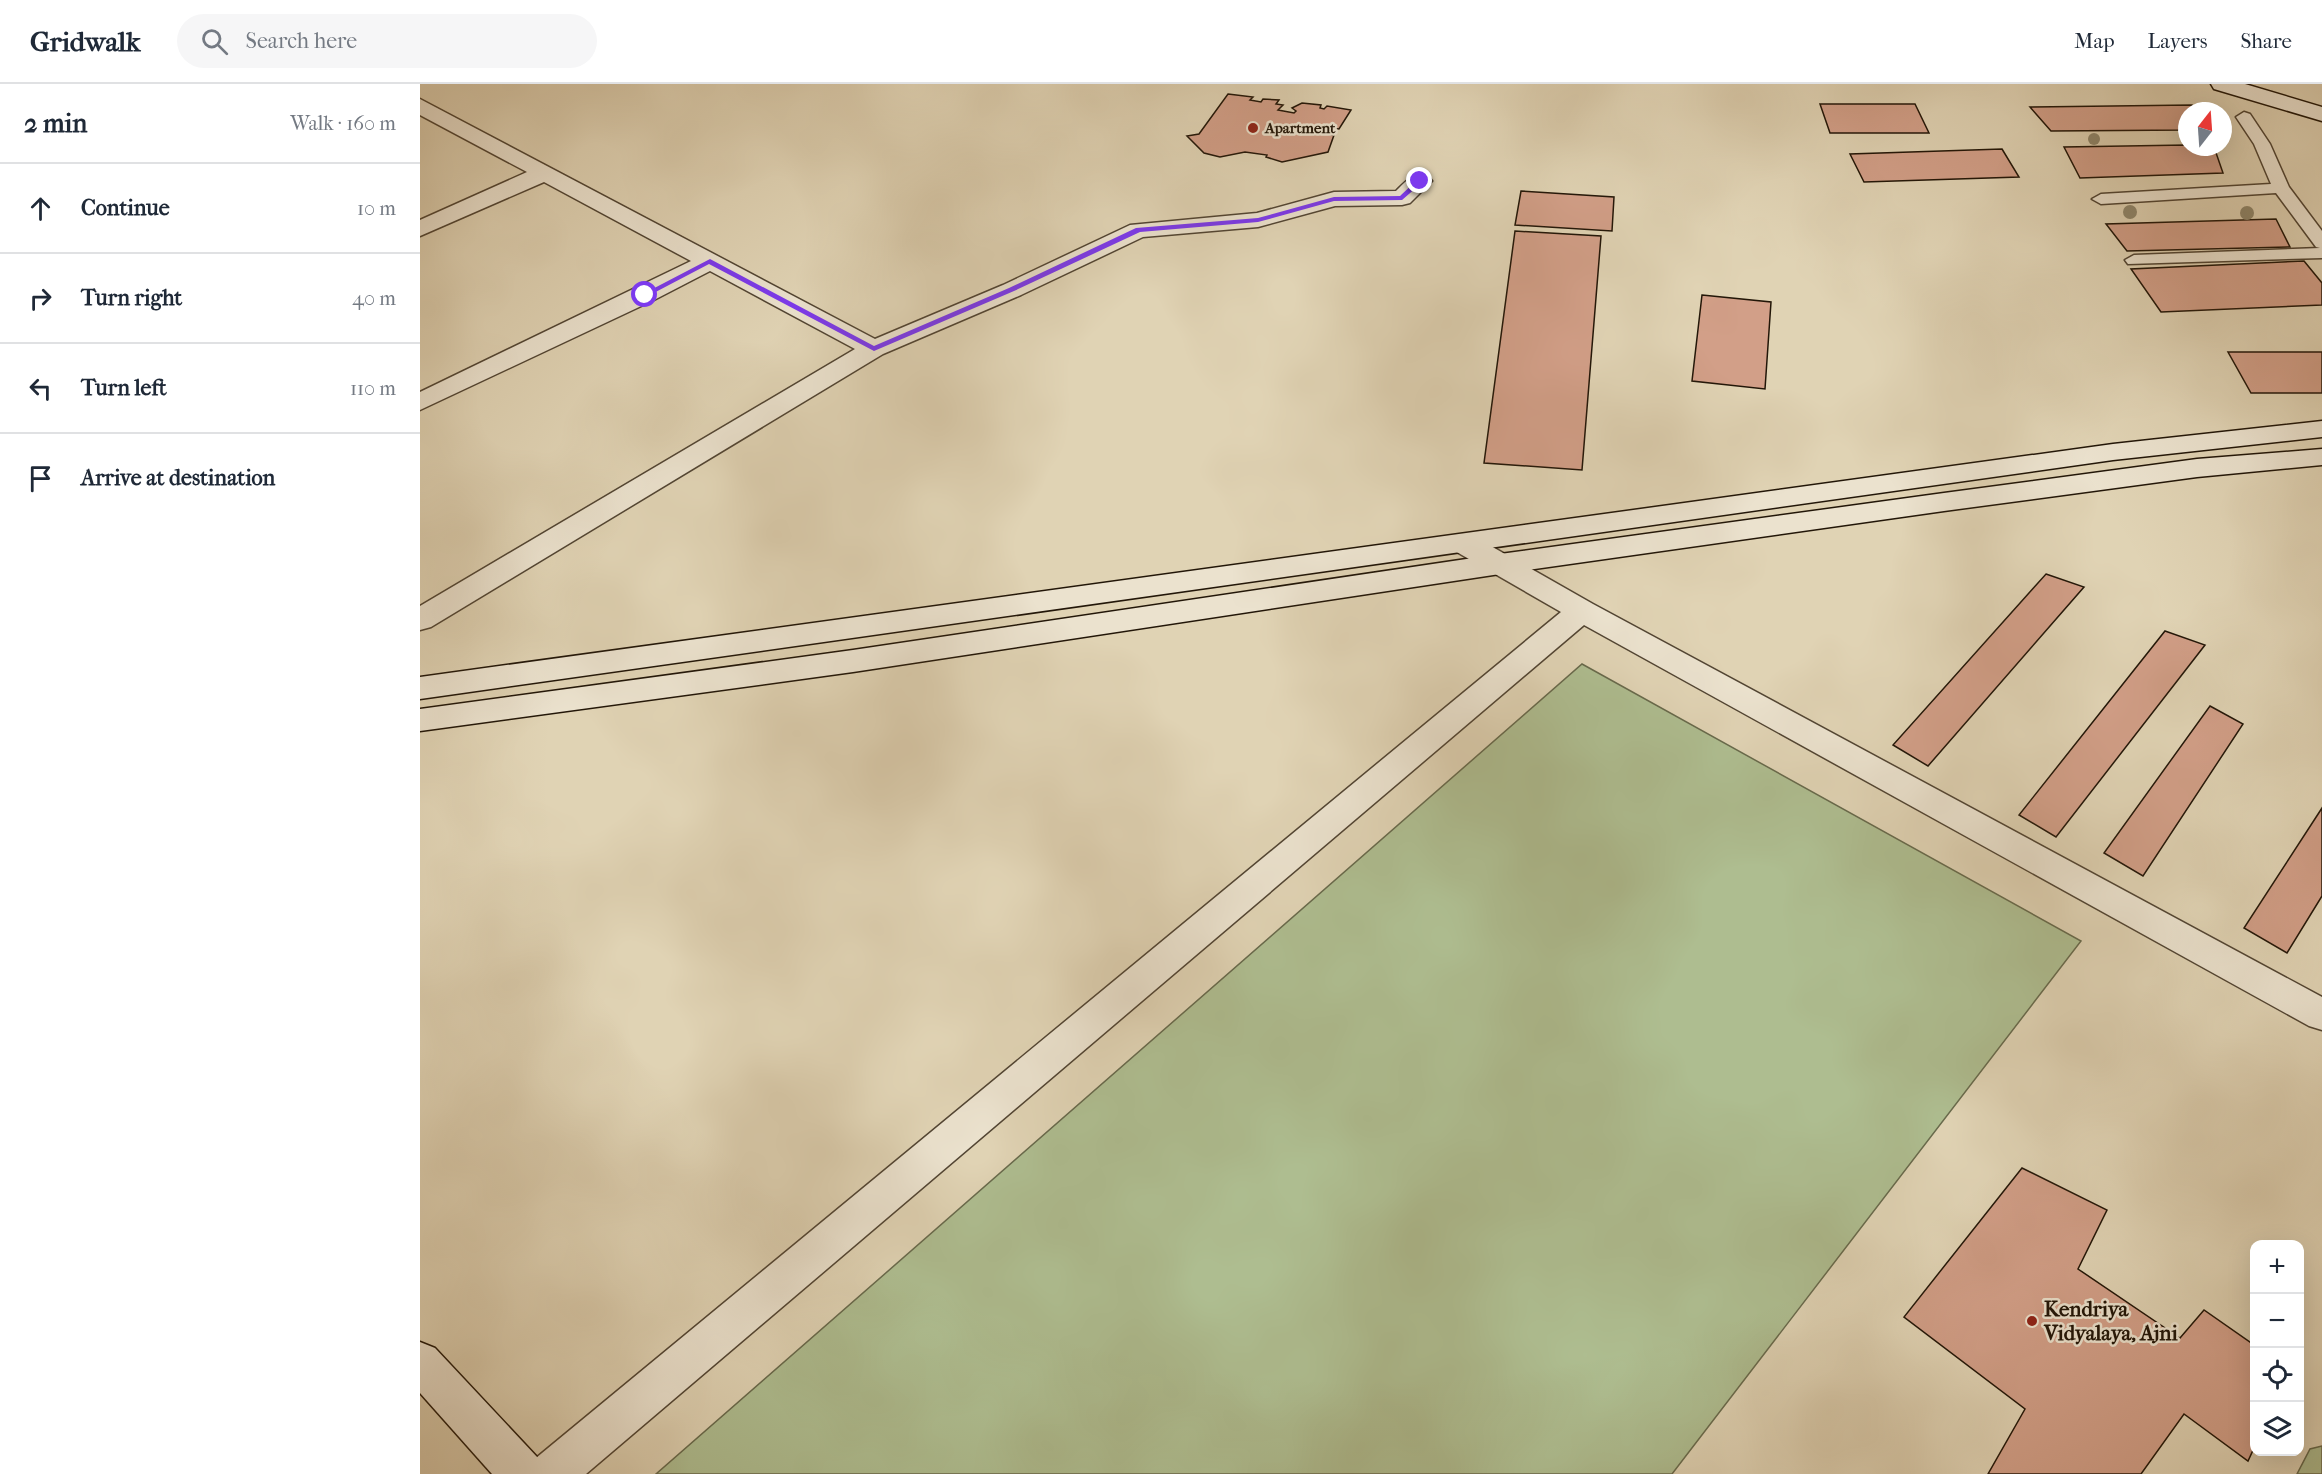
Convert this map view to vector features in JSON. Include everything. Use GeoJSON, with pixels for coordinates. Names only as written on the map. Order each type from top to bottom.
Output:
{"type":"FeatureCollection","features":[{"type":"Feature","properties":{"kind":"street"},"geometry":{"type":"LineString","coordinates":[[2222,84],[2322,114]]}},
{"type":"Feature","properties":{"kind":"street"},"geometry":{"type":"LineString","coordinates":[[420,106],[874,349]]}},
{"type":"Feature","properties":{"kind":"street"},"geometry":{"type":"LineString","coordinates":[[420,229],[545,173]]}},
{"type":"Feature","properties":{"kind":"street"},"geometry":{"type":"LineString","coordinates":[[420,620],[874,349],[1012,290],[1138,230],[1258,220],[1334,199],[1402,198],[1420,181]]}},
{"type":"Feature","properties":{"kind":"street"},"geometry":{"type":"LineString","coordinates":[[420,402],[645,295],[710,261]]}},
{"type":"Feature","properties":{"kind":"street"},"geometry":{"type":"LineString","coordinates":[[420,688],[2113,452],[2322,429]]}},
{"type":"Feature","properties":{"kind":"street"},"geometry":{"type":"LineString","coordinates":[[420,720],[864,659],[1500,564],[2185,469],[2322,457]]}},
{"type":"Feature","properties":{"kind":"street"},"geometry":{"type":"LineString","coordinates":[[1465,544],[1582,611],[2322,1015]]}},
{"type":"Feature","properties":{"kind":"street"},"geometry":{"type":"LineString","coordinates":[[552,1474],[1582,611]]}},
{"type":"Feature","properties":{"kind":"street"},"geometry":{"type":"LineString","coordinates":[[420,1362],[522,1474]]}},
{"type":"Feature","properties":{"kind":"lane"},"geometry":{"type":"LineString","coordinates":[[2244,117],[2262,144],[2281,188],[2322,243]]}},
{"type":"Feature","properties":{"kind":"lane"},"geometry":{"type":"LineString","coordinates":[[2101,199],[2281,188]]}},
{"type":"Feature","properties":{"kind":"lane"},"geometry":{"type":"LineString","coordinates":[[2134,260],[2322,253]]}},
{"type":"Feature","properties":{"kind":"green space"},"geometry":{"type":"Polygon","coordinates":[[[1582,664],[2081,941],[1672,1474],[656,1474],[1582,664]]]}},
{"type":"Feature","properties":{"kind":"green space"},"geometry":{"type":"Polygon","coordinates":[[[2322,1446],[2322,1474],[2297,1474],[2310,1449],[2322,1446]]]}},
{"type":"Feature","properties":{"kind":"building","name":"Apartment"},"geometry":{"type":"Polygon","coordinates":[[[1228,94],[1253,97],[1250,100],[1261,102],[1263,99],[1279,100],[1276,104],[1283,105],[1278,110],[1294,113],[1296,111],[1292,108],[1302,103],[1321,105],[1320,108],[1324,109],[1327,106],[1351,110],[1339,129],[1308,125],[1303,127],[1304,131],[1334,135],[1328,152],[1282,162],[1266,157],[1267,155],[1245,152],[1220,157],[1204,153],[1187,136],[1199,134],[1228,94]]]}},
{"type":"Feature","properties":{"kind":"building"},"geometry":{"type":"Polygon","coordinates":[[[1820,104],[1915,104],[1929,133],[1830,133],[1820,104]]]}},
{"type":"Feature","properties":{"kind":"building"},"geometry":{"type":"Polygon","coordinates":[[[2178,105],[2178,130],[2051,131],[2030,107],[2178,105]]]}},
{"type":"Feature","properties":{"kind":"building"},"geometry":{"type":"Polygon","coordinates":[[[2178,145],[2178,156],[2217,156],[2223,173],[2080,178],[2064,147],[2178,145]]]}},
{"type":"Feature","properties":{"kind":"building"},"geometry":{"type":"Polygon","coordinates":[[[2002,149],[2019,177],[1864,182],[1850,154],[2002,149]]]}},
{"type":"Feature","properties":{"kind":"building"},"geometry":{"type":"Polygon","coordinates":[[[1521,191],[1614,197],[1612,231],[1515,225],[1521,191]]]}},
{"type":"Feature","properties":{"kind":"building"},"geometry":{"type":"Polygon","coordinates":[[[2276,219],[2290,247],[2127,251],[2106,224],[2276,219]]]}},
{"type":"Feature","properties":{"kind":"building"},"geometry":{"type":"Polygon","coordinates":[[[1515,231],[1601,236],[1582,470],[1484,463],[1515,231]]]}},
{"type":"Feature","properties":{"kind":"building"},"geometry":{"type":"Polygon","coordinates":[[[2304,261],[2322,283],[2322,305],[2161,312],[2131,269],[2304,261]]]}},
{"type":"Feature","properties":{"kind":"building"},"geometry":{"type":"Polygon","coordinates":[[[1702,295],[1771,302],[1765,389],[1692,381],[1702,295]]]}},
{"type":"Feature","properties":{"kind":"building"},"geometry":{"type":"Polygon","coordinates":[[[2228,352],[2322,352],[2322,393],[2251,393],[2228,352]]]}},
{"type":"Feature","properties":{"kind":"building"},"geometry":{"type":"Polygon","coordinates":[[[2046,574],[2084,587],[1928,766],[1893,745],[2046,574]]]}},
{"type":"Feature","properties":{"kind":"building"},"geometry":{"type":"Polygon","coordinates":[[[2165,631],[2205,645],[2056,837],[2019,815],[2165,631]]]}},
{"type":"Feature","properties":{"kind":"building"},"geometry":{"type":"Polygon","coordinates":[[[2210,706],[2243,724],[2143,876],[2104,853],[2210,706]]]}},
{"type":"Feature","properties":{"kind":"building"},"geometry":{"type":"Polygon","coordinates":[[[2322,808],[2322,896],[2287,953],[2244,928],[2322,808]]]}},
{"type":"Feature","properties":{"kind":"building","name":"Kendriya Vidyalaya, Ajni"},"geometry":{"type":"Polygon","coordinates":[[[2022,1168],[2107,1210],[2078,1269],[2180,1338],[2204,1310],[2250,1342],[2250,1456],[2248,1461],[2184,1414],[2141,1474],[1988,1474],[2025,1409],[1904,1317],[2022,1168]]]}},
{"type":"Feature","properties":{"kind":"place","name":"Apartment"},"geometry":{"type":"Point","coordinates":[1253,128]}},
{"type":"Feature","properties":{"kind":"place","name":"Kendriya Vidyalaya, Ajni"},"geometry":{"type":"Point","coordinates":[2032,1321]}},
{"type":"Feature","properties":{"kind":"route"},"geometry":{"type":"LineString","coordinates":[[645,295],[710,261],[874,349],[1012,290],[1138,230],[1258,220],[1334,199],[1402,198],[1420,181]]}}]}
